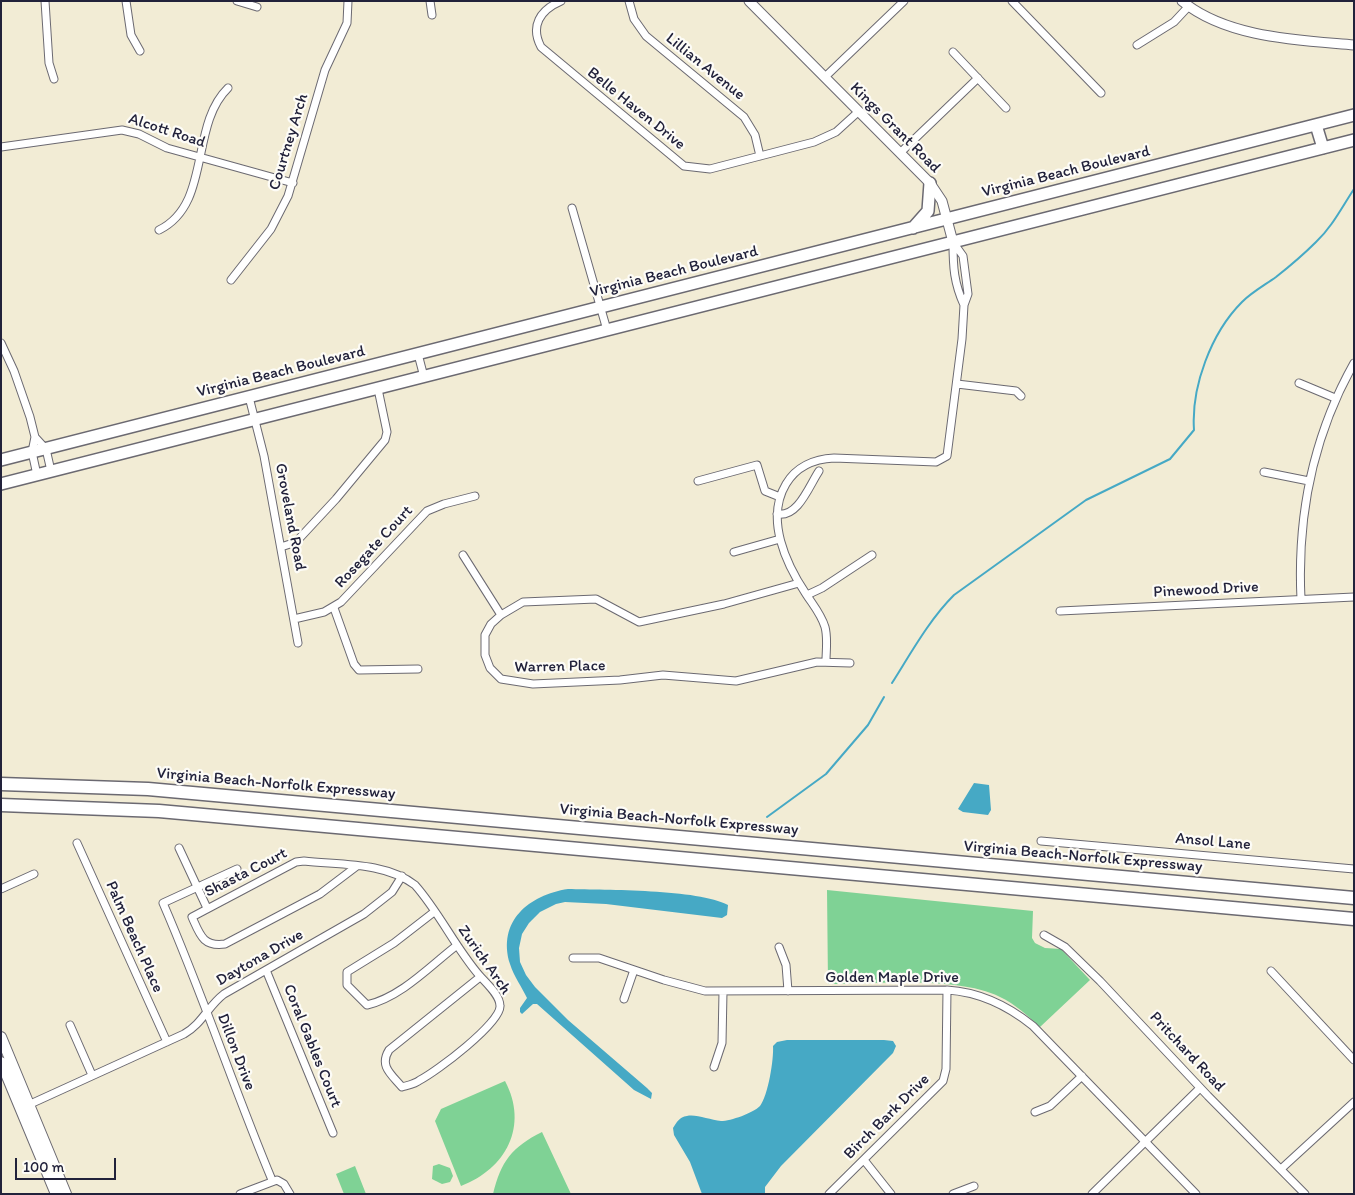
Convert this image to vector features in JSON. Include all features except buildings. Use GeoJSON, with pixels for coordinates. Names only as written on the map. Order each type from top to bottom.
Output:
{"type":"FeatureCollection","features":[{"type":"Feature","properties":{"kind":"highway","name":"Virginia Beach-Norfolk Expressway"},"geometry":{"type":"LineString","coordinates":[[1,784],[148,789],[1354,898]]}},
{"type":"Feature","properties":{"kind":"highway"},"geometry":{"type":"LineString","coordinates":[[1,805],[184,813],[1354,919]]}},
{"type":"Feature","properties":{"kind":"main road","name":"Virginia Beach Boulevard"},"geometry":{"type":"LineString","coordinates":[[1,460],[1354,116]]}},
{"type":"Feature","properties":{"kind":"main road"},"geometry":{"type":"LineString","coordinates":[[1316,125],[1323,148]]}},
{"type":"Feature","properties":{"kind":"main road"},"geometry":{"type":"LineString","coordinates":[[1,484],[1354,140]]}},
{"type":"Feature","properties":{"kind":"main road"},"geometry":{"type":"LineString","coordinates":[[913,228],[928,211],[930,183]]}},
{"type":"Feature","properties":{"kind":"main road"},"geometry":{"type":"LineString","coordinates":[[1,1037],[56,1194]]}},
{"type":"Feature","properties":{"kind":"main road"},"geometry":{"type":"LineString","coordinates":[[1,1062],[25,1106],[66,1194]]}},
{"type":"Feature","properties":{"kind":"street"},"geometry":{"type":"LineString","coordinates":[[45,1],[49,63],[54,78]]}},
{"type":"Feature","properties":{"kind":"street"},"geometry":{"type":"LineString","coordinates":[[126,1],[132,35],[140,51]]}},
{"type":"Feature","properties":{"kind":"street"},"geometry":{"type":"LineString","coordinates":[[236,1],[257,7]]}},
{"type":"Feature","properties":{"kind":"street","name":"Courtney Arch"},"geometry":{"type":"LineString","coordinates":[[230,280],[271,229],[293,183],[325,70],[348,23],[348,1]]}},
{"type":"Feature","properties":{"kind":"street"},"geometry":{"type":"LineString","coordinates":[[430,1],[432,14]]}},
{"type":"Feature","properties":{"kind":"street","name":"Belle Haven Drive"},"geometry":{"type":"LineString","coordinates":[[561,1],[547,8],[538,20],[536,34],[541,47],[684,166],[701,169],[760,156],[829,136],[858,112]]}},
{"type":"Feature","properties":{"kind":"street","name":"Lillian Avenue"},"geometry":{"type":"LineString","coordinates":[[629,1],[634,19],[646,36],[744,117],[755,134],[760,156]]}},
{"type":"Feature","properties":{"kind":"street","name":"Kings Grant Road"},"geometry":{"type":"LineString","coordinates":[[749,1],[930,183],[939,195],[953,242],[962,254],[967,275],[968,294],[964,305],[957,384],[948,452],[941,461],[834,458],[818,460],[808,463],[793,475],[780,497]]}},
{"type":"Feature","properties":{"kind":"street"},"geometry":{"type":"LineString","coordinates":[[825,78],[904,1]]}},
{"type":"Feature","properties":{"kind":"street"},"geometry":{"type":"LineString","coordinates":[[1012,1],[1101,93]]}},
{"type":"Feature","properties":{"kind":"street"},"geometry":{"type":"LineString","coordinates":[[1137,45],[1174,22],[1185,4],[1214,20],[1252,31],[1354,45]]}},
{"type":"Feature","properties":{"kind":"street"},"geometry":{"type":"LineString","coordinates":[[953,52],[1006,108]]}},
{"type":"Feature","properties":{"kind":"street"},"geometry":{"type":"LineString","coordinates":[[900,153],[978,78]]}},
{"type":"Feature","properties":{"kind":"street"},"geometry":{"type":"LineString","coordinates":[[159,230],[175,220],[186,204],[213,109],[228,88]]}},
{"type":"Feature","properties":{"kind":"street","name":"Alcott Road"},"geometry":{"type":"LineString","coordinates":[[1,147],[122,130],[139,134],[167,148],[293,183]]}},
{"type":"Feature","properties":{"kind":"street"},"geometry":{"type":"LineString","coordinates":[[572,208],[607,330]]}},
{"type":"Feature","properties":{"kind":"street"},"geometry":{"type":"LineString","coordinates":[[953,242],[952,259],[958,292],[964,305]]}},
{"type":"Feature","properties":{"kind":"street"},"geometry":{"type":"LineString","coordinates":[[1,343],[22,390],[34,437],[32,452],[38,475]]}},
{"type":"Feature","properties":{"kind":"street"},"geometry":{"type":"LineString","coordinates":[[418,354],[424,377]]}},
{"type":"Feature","properties":{"kind":"street"},"geometry":{"type":"LineString","coordinates":[[1300,599],[1300,550],[1309,481],[1324,424],[1335,398],[1354,363]]}},
{"type":"Feature","properties":{"kind":"street"},"geometry":{"type":"LineString","coordinates":[[1299,383],[1335,398]]}},
{"type":"Feature","properties":{"kind":"street"},"geometry":{"type":"LineString","coordinates":[[957,384],[1016,391],[1021,396]]}},
{"type":"Feature","properties":{"kind":"street"},"geometry":{"type":"LineString","coordinates":[[282,548],[296,542],[385,440],[387,432],[378,389]]}},
{"type":"Feature","properties":{"kind":"street","name":"Groveland Road"},"geometry":{"type":"LineString","coordinates":[[249,397],[264,456],[298,643]]}},
{"type":"Feature","properties":{"kind":"street"},"geometry":{"type":"LineString","coordinates":[[34,437],[46,448],[51,472]]}},
{"type":"Feature","properties":{"kind":"street"},"geometry":{"type":"LineString","coordinates":[[698,481],[757,465],[765,491],[780,497],[777,514],[780,539],[799,583],[816,607],[825,627],[826,661]]}},
{"type":"Feature","properties":{"kind":"street"},"geometry":{"type":"LineString","coordinates":[[777,514],[786,514],[795,509],[819,471]]}},
{"type":"Feature","properties":{"kind":"street"},"geometry":{"type":"LineString","coordinates":[[1264,472],[1309,481]]}},
{"type":"Feature","properties":{"kind":"street","name":"Rosegate Court"},"geometry":{"type":"LineString","coordinates":[[294,619],[334,608],[344,600],[420,517],[434,508],[475,496]]}},
{"type":"Feature","properties":{"kind":"street"},"geometry":{"type":"LineString","coordinates":[[734,552],[780,539]]}},
{"type":"Feature","properties":{"kind":"street"},"geometry":{"type":"LineString","coordinates":[[463,555],[501,615]]}},
{"type":"Feature","properties":{"kind":"street"},"geometry":{"type":"LineString","coordinates":[[807,595],[822,588],[872,555]]}},
{"type":"Feature","properties":{"kind":"street","name":"Warren Place"},"geometry":{"type":"LineString","coordinates":[[799,583],[737,601],[639,622],[604,602],[589,598],[523,602],[501,615],[491,624],[485,635],[485,655],[488,664],[495,674],[508,681],[519,683],[591,681],[663,675],[736,681],[826,661],[850,663]]}},
{"type":"Feature","properties":{"kind":"street","name":"Pinewood Drive"},"geometry":{"type":"LineString","coordinates":[[1060,611],[1354,597]]}},
{"type":"Feature","properties":{"kind":"street"},"geometry":{"type":"LineString","coordinates":[[334,608],[354,664],[359,670],[418,669]]}},
{"type":"Feature","properties":{"kind":"street","name":"Ansol Lane"},"geometry":{"type":"LineString","coordinates":[[1041,841],[1354,869]]}},
{"type":"Feature","properties":{"kind":"street","name":"Palm Beach Place"},"geometry":{"type":"LineString","coordinates":[[77,843],[167,1042]]}},
{"type":"Feature","properties":{"kind":"street"},"geometry":{"type":"LineString","coordinates":[[179,848],[207,908]]}},
{"type":"Feature","properties":{"kind":"street","name":"Shasta Court"},"geometry":{"type":"LineString","coordinates":[[357,866],[320,894],[225,944],[214,946],[205,942],[192,917],[296,862],[357,866],[385,870],[402,876]]}},
{"type":"Feature","properties":{"kind":"street","name":"Dillon Drive"},"geometry":{"type":"LineString","coordinates":[[237,869],[163,904],[195,978],[207,1015],[272,1180]]}},
{"type":"Feature","properties":{"kind":"street"},"geometry":{"type":"LineString","coordinates":[[1,889],[34,874]]}},
{"type":"Feature","properties":{"kind":"street","name":"Daytona Drive"},"geometry":{"type":"LineString","coordinates":[[25,1106],[190,1030],[207,1015],[209,1008],[224,994],[364,914],[384,900],[402,876]]}},
{"type":"Feature","properties":{"kind":"street","name":"Zurich Arch"},"geometry":{"type":"LineString","coordinates":[[402,876],[421,892],[456,946],[499,1001],[497,1016],[448,1060],[420,1080],[402,1087],[385,1068],[384,1058],[389,1050],[480,977]]}},
{"type":"Feature","properties":{"kind":"street"},"geometry":{"type":"LineString","coordinates":[[434,912],[394,943],[347,972],[347,985],[367,1005],[395,994],[456,946]]}},
{"type":"Feature","properties":{"kind":"street","name":"Pritchard Road"},"geometry":{"type":"LineString","coordinates":[[1044,934],[1065,947],[1100,981],[1200,1088],[1305,1194]]}},
{"type":"Feature","properties":{"kind":"street"},"geometry":{"type":"LineString","coordinates":[[779,947],[786,965],[788,991]]}},
{"type":"Feature","properties":{"kind":"street","name":"Golden Maple Drive"},"geometry":{"type":"LineString","coordinates":[[573,958],[599,958],[694,989],[723,992],[947,990],[973,993],[1012,1010],[1033,1026],[1196,1194]]}},
{"type":"Feature","properties":{"kind":"street","name":"Coral Gables Court"},"geometry":{"type":"LineString","coordinates":[[266,970],[333,1133]]}},
{"type":"Feature","properties":{"kind":"street"},"geometry":{"type":"LineString","coordinates":[[624,999],[634,970]]}},
{"type":"Feature","properties":{"kind":"street"},"geometry":{"type":"LineString","coordinates":[[1271,971],[1354,1060]]}},
{"type":"Feature","properties":{"kind":"street","name":"Birch Bark Drive"},"geometry":{"type":"LineString","coordinates":[[829,1194],[943,1081],[946,1070],[947,990]]}},
{"type":"Feature","properties":{"kind":"street"},"geometry":{"type":"LineString","coordinates":[[714,1067],[721,1052],[723,992]]}},
{"type":"Feature","properties":{"kind":"street"},"geometry":{"type":"LineString","coordinates":[[70,1026],[92,1076]]}},
{"type":"Feature","properties":{"kind":"street"},"geometry":{"type":"LineString","coordinates":[[1035,1112],[1050,1106],[1082,1076]]}},
{"type":"Feature","properties":{"kind":"street"},"geometry":{"type":"LineString","coordinates":[[1092,1194],[1200,1088]]}},
{"type":"Feature","properties":{"kind":"street"},"geometry":{"type":"LineString","coordinates":[[1281,1169],[1354,1102]]}},
{"type":"Feature","properties":{"kind":"street"},"geometry":{"type":"LineString","coordinates":[[864,1160],[891,1194]]}},
{"type":"Feature","properties":{"kind":"street"},"geometry":{"type":"LineString","coordinates":[[240,1194],[272,1180],[284,1184],[290,1194]]}},
{"type":"Feature","properties":{"kind":"street"},"geometry":{"type":"LineString","coordinates":[[952,1194],[974,1186]]}},
{"type":"Feature","properties":{"kind":"green space"},"geometry":{"type":"Polygon","coordinates":[[[827,890],[1033,911],[1032,938],[1035,943],[1045,948],[1061,949],[1090,980],[1040,1027],[1006,1000],[983,990],[963,986],[917,983],[828,984],[827,890]]]}},
{"type":"Feature","properties":{"kind":"green space"},"geometry":{"type":"Polygon","coordinates":[[[505,1081],[512,1098],[515,1114],[509,1144],[490,1169],[461,1186],[435,1121],[441,1109],[505,1081]]]}},
{"type":"Feature","properties":{"kind":"green space"},"geometry":{"type":"Polygon","coordinates":[[[542,1132],[571,1194],[493,1194],[500,1172],[509,1156],[523,1143],[542,1132]]]}},
{"type":"Feature","properties":{"kind":"green space"},"geometry":{"type":"Polygon","coordinates":[[[439,1164],[450,1168],[453,1176],[450,1182],[442,1184],[432,1179],[433,1166],[439,1164]]]}},
{"type":"Feature","properties":{"kind":"green space"},"geometry":{"type":"Polygon","coordinates":[[[355,1166],[366,1194],[344,1194],[336,1174],[355,1166]]]}},
{"type":"Feature","properties":{"kind":"water"},"geometry":{"type":"Polygon","coordinates":[[[974,783],[989,785],[991,810],[988,815],[963,812],[958,809],[974,783]]]}},
{"type":"Feature","properties":{"kind":"water"},"geometry":{"type":"Polygon","coordinates":[[[568,889],[674,893],[714,900],[728,905],[727,915],[722,918],[606,904],[565,902],[540,912],[529,923],[522,934],[519,948],[520,962],[526,975],[535,987],[568,1020],[647,1088],[652,1093],[651,1099],[634,1090],[537,1004],[533,1004],[522,1014],[520,1012],[520,1008],[527,998],[510,964],[507,949],[508,935],[512,923],[529,904],[554,892],[568,889]]]}},
{"type":"Feature","properties":{"kind":"water"},"geometry":{"type":"Polygon","coordinates":[[[787,1040],[884,1040],[893,1041],[896,1046],[893,1053],[781,1166],[765,1187],[765,1194],[702,1194],[690,1162],[674,1135],[673,1128],[682,1117],[695,1116],[725,1121],[757,1109],[763,1101],[768,1086],[773,1046],[777,1042],[787,1040]]]}},
{"type":"Feature","properties":{"kind":"waterway"},"geometry":{"type":"LineString","coordinates":[[892,683],[928,626],[954,595],[1086,500],[1170,459],[1194,430],[1194,413],[1200,379],[1212,345],[1221,329],[1246,298],[1286,269],[1322,236],[1354,189]]}},
{"type":"Feature","properties":{"kind":"waterway"},"geometry":{"type":"LineString","coordinates":[[767,817],[826,774],[868,725],[884,697]]}}]}
